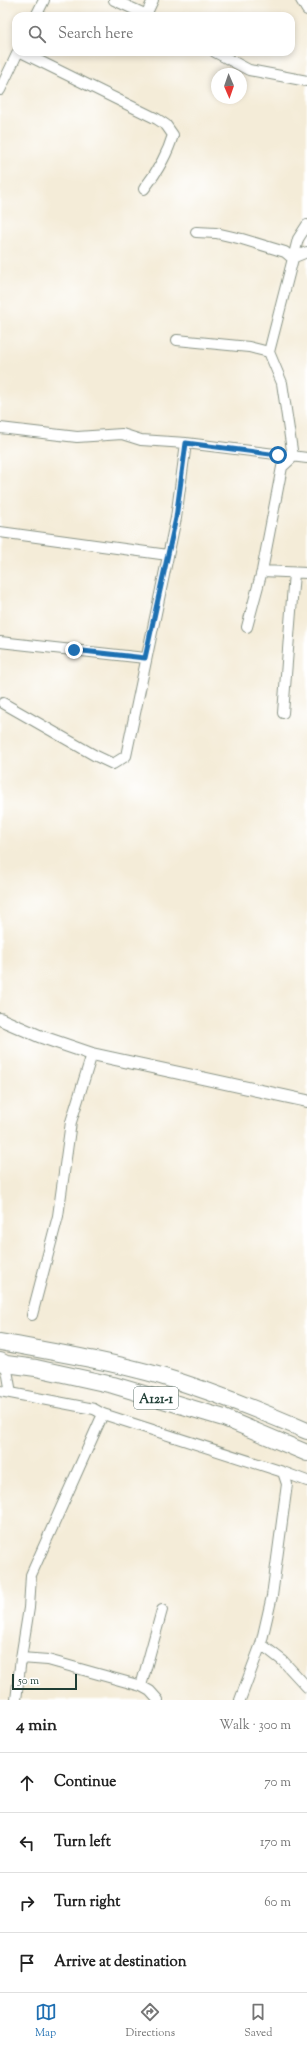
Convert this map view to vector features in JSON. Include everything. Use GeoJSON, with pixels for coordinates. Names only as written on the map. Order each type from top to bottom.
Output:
{"type":"FeatureCollection","features":[{"type":"Feature","properties":{"kind":"highway","name":"A121-1"},"geometry":{"type":"LineString","coordinates":[[0,1342],[110,1364],[160,1376],[226,1397],[307,1431]]}},
{"type":"Feature","properties":{"kind":"highway","name":"A121-1"},"geometry":{"type":"LineString","coordinates":[[3,1363],[36,1368],[113,1385],[224,1418],[307,1453]]}},
{"type":"Feature","properties":{"kind":"street"},"geometry":{"type":"LineString","coordinates":[[38,12],[44,0]]}},
{"type":"Feature","properties":{"kind":"street"},"geometry":{"type":"LineString","coordinates":[[114,0],[140,12]]}},
{"type":"Feature","properties":{"kind":"street"},"geometry":{"type":"LineString","coordinates":[[148,12],[153,0]]}},
{"type":"Feature","properties":{"kind":"street"},"geometry":{"type":"LineString","coordinates":[[301,0],[307,10]]}},
{"type":"Feature","properties":{"kind":"street"},"geometry":{"type":"LineString","coordinates":[[0,90],[17,56]]}},
{"type":"Feature","properties":{"kind":"street"},"geometry":{"type":"LineString","coordinates":[[27,56],[157,118],[166,125],[173,136],[158,170],[144,190]]}},
{"type":"Feature","properties":{"kind":"street"},"geometry":{"type":"LineString","coordinates":[[223,56],[249,70],[307,81]]}},
{"type":"Feature","properties":{"kind":"street"},"geometry":{"type":"LineString","coordinates":[[294,457],[282,383],[269,352],[292,258],[298,238],[306,227]]}},
{"type":"Feature","properties":{"kind":"street"},"geometry":{"type":"LineString","coordinates":[[196,232],[216,233],[242,239],[285,252],[292,258]]}},
{"type":"Feature","properties":{"kind":"street"},"geometry":{"type":"LineString","coordinates":[[292,258],[307,252]]}},
{"type":"Feature","properties":{"kind":"street"},"geometry":{"type":"LineString","coordinates":[[177,340],[249,347],[269,352]]}},
{"type":"Feature","properties":{"kind":"street"},"geometry":{"type":"LineString","coordinates":[[0,428],[77,437],[122,434],[141,440],[186,443],[307,458]]}},
{"type":"Feature","properties":{"kind":"street"},"geometry":{"type":"LineString","coordinates":[[3,703],[94,755],[113,764],[126,756],[145,658],[176,518],[186,443]]}},
{"type":"Feature","properties":{"kind":"street"},"geometry":{"type":"LineString","coordinates":[[247,627],[262,571],[282,468],[294,457]]}},
{"type":"Feature","properties":{"kind":"street"},"geometry":{"type":"LineString","coordinates":[[0,532],[168,555]]}},
{"type":"Feature","properties":{"kind":"street"},"geometry":{"type":"LineString","coordinates":[[262,571],[307,573]]}},
{"type":"Feature","properties":{"kind":"street"},"geometry":{"type":"LineString","coordinates":[[283,713],[294,573]]}},
{"type":"Feature","properties":{"kind":"street"},"geometry":{"type":"LineString","coordinates":[[0,642],[145,658]]}},
{"type":"Feature","properties":{"kind":"street"},"geometry":{"type":"LineString","coordinates":[[0,1019],[39,1036],[92,1054],[307,1102]]}},
{"type":"Feature","properties":{"kind":"street"},"geometry":{"type":"LineString","coordinates":[[32,1315],[58,1216],[71,1122],[92,1054]]}},
{"type":"Feature","properties":{"kind":"street"},"geometry":{"type":"LineString","coordinates":[[3,1363],[11,1393]]}},
{"type":"Feature","properties":{"kind":"street"},"geometry":{"type":"LineString","coordinates":[[0,1391],[94,1409],[102,1414],[307,1481]]}},
{"type":"Feature","properties":{"kind":"street"},"geometry":{"type":"LineString","coordinates":[[16,1700],[29,1608],[31,1575],[102,1414]]}},
{"type":"Feature","properties":{"kind":"street"},"geometry":{"type":"LineString","coordinates":[[240,1700],[261,1644],[272,1596],[286,1492],[283,1472]]}},
{"type":"Feature","properties":{"kind":"street"},"geometry":{"type":"LineString","coordinates":[[141,1686],[162,1610]]}},
{"type":"Feature","properties":{"kind":"street"},"geometry":{"type":"LineString","coordinates":[[261,1644],[283,1661],[307,1687]]}},
{"type":"Feature","properties":{"kind":"street"},"geometry":{"type":"LineString","coordinates":[[21,1658],[48,1660],[141,1686],[150,1691],[158,1700]]}},
{"type":"Feature","properties":{"kind":"route"},"geometry":{"type":"LineString","coordinates":[[74,650],[145,658],[176,518],[186,443],[278,455]]}}]}
